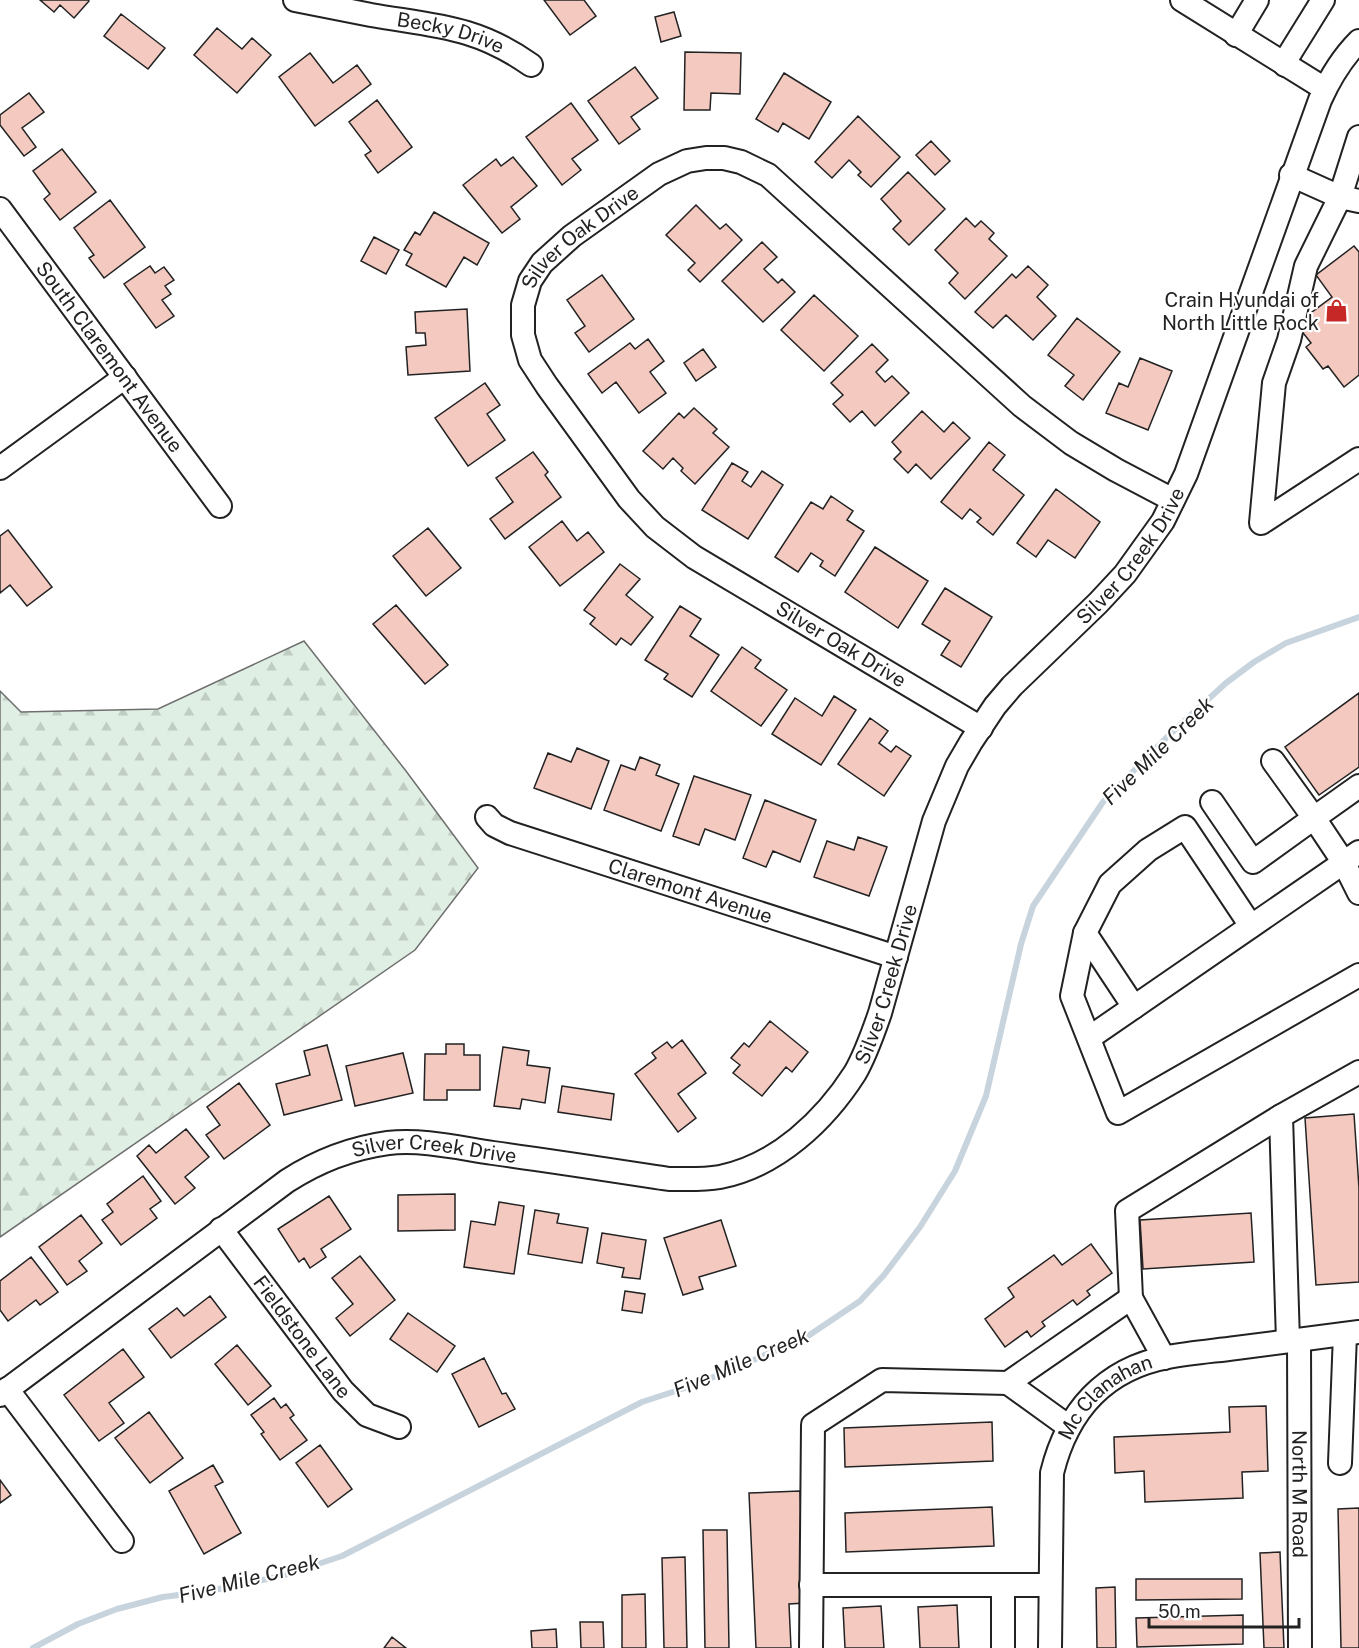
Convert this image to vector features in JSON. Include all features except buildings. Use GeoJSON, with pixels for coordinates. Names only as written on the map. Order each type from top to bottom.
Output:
{"type":"FeatureCollection","features":[{"type":"Feature","properties":{"kind":"street","name":"Becky Drive"},"geometry":{"type":"LineString","coordinates":[[295,0],[449,27],[482,36],[531,65]]}},
{"type":"Feature","properties":{"kind":"street"},"geometry":{"type":"LineString","coordinates":[[1182,0],[1325,89]]}},
{"type":"Feature","properties":{"kind":"street"},"geometry":{"type":"LineString","coordinates":[[1236,35],[1257,0]]}},
{"type":"Feature","properties":{"kind":"street"},"geometry":{"type":"LineString","coordinates":[[1285,65],[1287,58],[1323,0]]}},
{"type":"Feature","properties":{"kind":"street","name":"Silver Creek Drive"},"geometry":{"type":"LineString","coordinates":[[4,1392],[304,1170],[357,1148],[390,1143],[448,1146],[669,1179],[695,1180],[742,1170],[789,1145],[819,1119],[856,1071],[870,1041],[942,800],[957,766],[1012,686],[1125,574],[1173,500],[1190,463],[1291,175],[1330,76],[1359,41]]}},
{"type":"Feature","properties":{"kind":"street"},"geometry":{"type":"LineString","coordinates":[[1359,137],[1350,199],[1306,266],[1289,340],[1274,383],[1261,523],[1359,459]]}},
{"type":"Feature","properties":{"kind":"street","name":"Silver Oak Drive"},"geometry":{"type":"LineString","coordinates":[[981,728],[694,557],[655,527],[628,499],[530,360],[523,335],[523,305],[530,281],[542,263],[572,236],[659,174],[687,161],[706,158],[724,158],[741,162],[768,176],[1022,406],[1071,443],[1173,500]]}},
{"type":"Feature","properties":{"kind":"street"},"geometry":{"type":"LineString","coordinates":[[1291,175],[1350,199]]}},
{"type":"Feature","properties":{"kind":"street","name":"South Claremont Avenue"},"geometry":{"type":"LineString","coordinates":[[0,208],[220,506]]}},
{"type":"Feature","properties":{"kind":"street"},"geometry":{"type":"LineString","coordinates":[[0,468],[125,377]]}},
{"type":"Feature","properties":{"kind":"street"},"geometry":{"type":"LineString","coordinates":[[1273,761],[1314,818],[1351,857],[1359,893]]}},
{"type":"Feature","properties":{"kind":"street"},"geometry":{"type":"LineString","coordinates":[[1212,802],[1253,862],[1359,786]]}},
{"type":"Feature","properties":{"kind":"street","name":"Claremont Avenue"},"geometry":{"type":"LineString","coordinates":[[488,817],[494,825],[510,833],[896,957]]}},
{"type":"Feature","properties":{"kind":"street"},"geometry":{"type":"LineString","coordinates":[[1251,926],[1185,826],[1148,850],[1110,884],[1085,933],[1072,996],[1118,1113],[1359,975]]}},
{"type":"Feature","properties":{"kind":"street"},"geometry":{"type":"LineString","coordinates":[[1089,1038],[1351,857]]}},
{"type":"Feature","properties":{"kind":"street"},"geometry":{"type":"LineString","coordinates":[[1085,933],[1134,1007]]}},
{"type":"Feature","properties":{"kind":"street"},"geometry":{"type":"LineString","coordinates":[[1164,1358],[1131,1298],[1127,1210],[1281,1116],[1359,1072]]}},
{"type":"Feature","properties":{"kind":"street","name":"North M Road"},"geometry":{"type":"LineString","coordinates":[[1281,1116],[1294,1341],[1300,1648]]}},
{"type":"Feature","properties":{"kind":"street","name":"Fieldstone Lane"},"geometry":{"type":"LineString","coordinates":[[221,1230],[343,1391],[367,1415],[399,1427]]}},
{"type":"Feature","properties":{"kind":"street"},"geometry":{"type":"LineString","coordinates":[[1008,1383],[1131,1298]]}},
{"type":"Feature","properties":{"kind":"street"},"geometry":{"type":"LineString","coordinates":[[1340,1463],[1352,1333]]}},
{"type":"Feature","properties":{"kind":"street","name":"Mc Clanahan"},"geometry":{"type":"LineString","coordinates":[[1050,1648],[1052,1473],[1056,1458],[1076,1414],[1098,1390],[1130,1369],[1164,1358],[1352,1333]]}},
{"type":"Feature","properties":{"kind":"street"},"geometry":{"type":"LineString","coordinates":[[811,1648],[813,1425],[882,1380],[1008,1383],[1069,1427]]}},
{"type":"Feature","properties":{"kind":"street"},"geometry":{"type":"LineString","coordinates":[[4,1392],[122,1541]]}},
{"type":"Feature","properties":{"kind":"street"},"geometry":{"type":"LineString","coordinates":[[811,1585],[1050,1585]]}},
{"type":"Feature","properties":{"kind":"street"},"geometry":{"type":"LineString","coordinates":[[1003,1586],[1003,1648]]}},
{"type":"Feature","properties":{"kind":"green space"},"geometry":{"type":"Polygon","coordinates":[[[304,641],[406,771],[478,868],[415,950],[0,1237],[0,691],[21,712],[158,709],[304,641]]]}},
{"type":"Feature","properties":{"kind":"waterway","name":"Five Mile Creek"},"geometry":{"type":"LineString","coordinates":[[33,1648],[78,1624],[117,1609],[163,1597],[209,1591],[282,1576],[342,1556],[642,1402],[697,1384],[805,1338],[860,1301],[884,1275],[920,1227],[955,1171],[986,1096],[1021,944],[1033,906],[1103,802],[1169,735],[1226,683],[1254,662],[1286,643],[1359,617]]}},
{"type":"Feature","properties":{"kind":"place","name":"Crain Hyundai of North Little Rock"},"geometry":{"type":"Point","coordinates":[1337,311]}}]}
